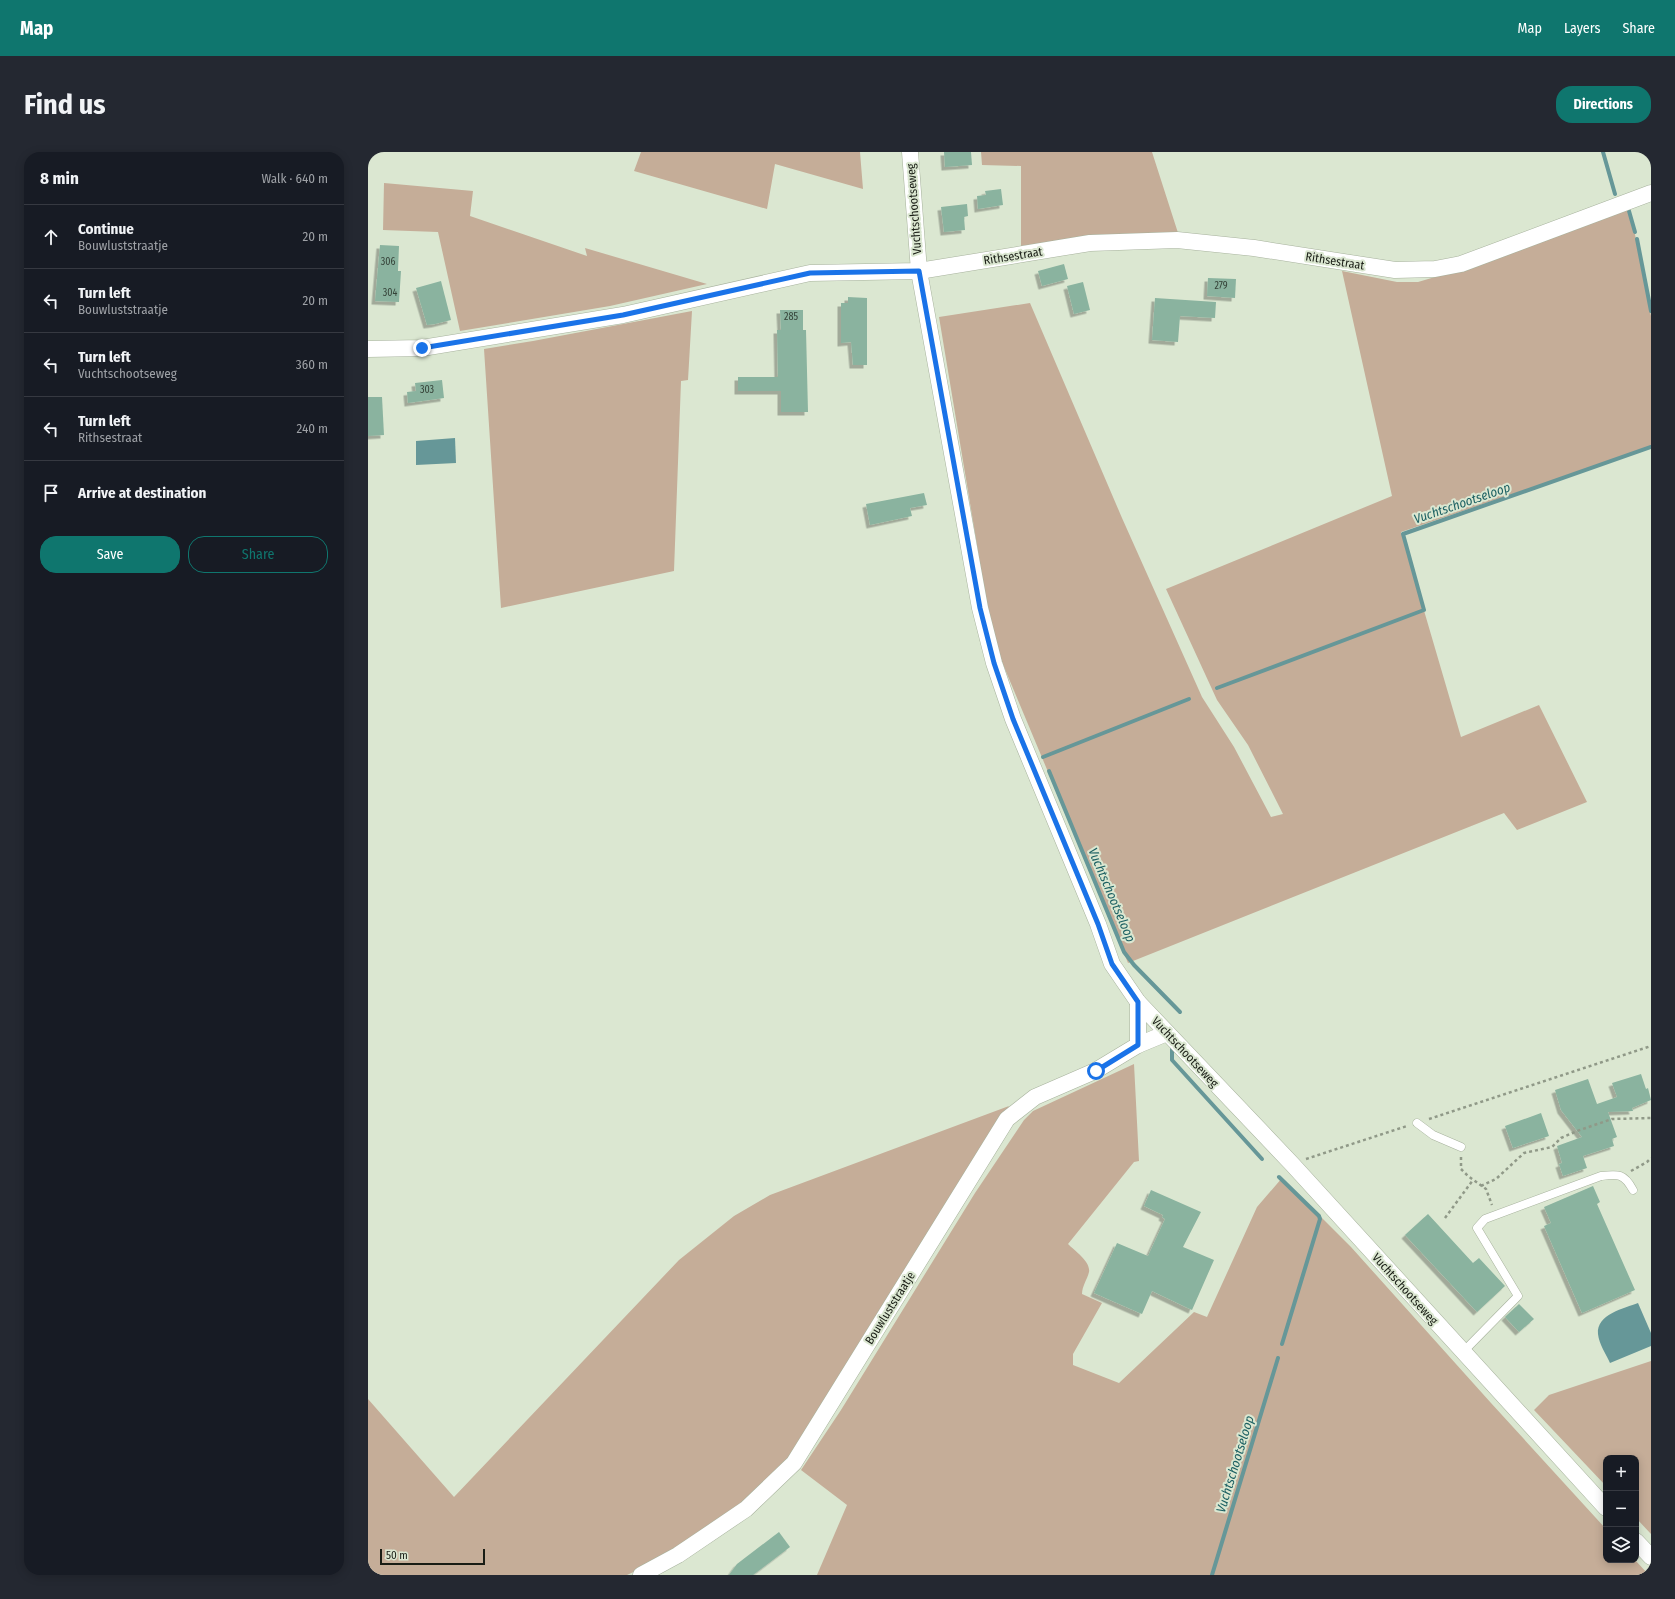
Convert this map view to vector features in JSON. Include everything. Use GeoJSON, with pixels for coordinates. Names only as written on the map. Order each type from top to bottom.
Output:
{"type":"FeatureCollection","features":[{"type":"Feature","properties":{"kind":"street","name":"Vuchtschootseweg"},"geometry":{"type":"LineString","coordinates":[[910,152],[919,271],[980,608],[994,663],[1013,719],[1098,924],[1112,964],[1138,1002],[1292,1164],[1603,1505]]}},
{"type":"Feature","properties":{"kind":"street","name":"Rithsestraat"},"geometry":{"type":"LineString","coordinates":[[368,349],[422,348],[623,315],[810,273],[919,271],[1090,243],[1177,240],[1254,248],[1395,270],[1435,269],[1461,264],[1651,193]]}},
{"type":"Feature","properties":{"kind":"street"},"geometry":{"type":"LineString","coordinates":[[1138,1002],[1138,1045]]}},
{"type":"Feature","properties":{"kind":"street","name":"Bouwluststraatje"},"geometry":{"type":"LineString","coordinates":[[641,1575],[678,1555],[746,1509],[794,1463],[1007,1119],[1035,1097],[1096,1071],[1138,1045],[1167,1033]]}},
{"type":"Feature","properties":{"kind":"street"},"geometry":{"type":"LineString","coordinates":[[1639,1544],[1651,1557]]}},
{"type":"Feature","properties":{"kind":"lane"},"geometry":{"type":"LineString","coordinates":[[1417,1123],[1433,1135],[1460,1147]]}},
{"type":"Feature","properties":{"kind":"lane"},"geometry":{"type":"LineString","coordinates":[[1463,1352],[1518,1296],[1477,1228],[1485,1219],[1601,1176],[1621,1176],[1627,1179],[1633,1190]]}},
{"type":"Feature","properties":{"kind":"path"},"geometry":{"type":"LineString","coordinates":[[1292,1164],[1651,1046]]}},
{"type":"Feature","properties":{"kind":"path"},"geometry":{"type":"LineString","coordinates":[[1481,1186],[1496,1179],[1524,1153],[1552,1147],[1561,1138],[1577,1131],[1612,1119],[1651,1118]]}},
{"type":"Feature","properties":{"kind":"path"},"geometry":{"type":"LineString","coordinates":[[1460,1147],[1461,1169],[1486,1189],[1496,1215]]}},
{"type":"Feature","properties":{"kind":"path"},"geometry":{"type":"LineString","coordinates":[[1621,1176],[1638,1168],[1651,1158]]}},
{"type":"Feature","properties":{"kind":"path"},"geometry":{"type":"LineString","coordinates":[[1445,1218],[1473,1180]]}},
{"type":"Feature","properties":{"kind":"shaded area"},"geometry":{"type":"Polygon","coordinates":[[[641,152],[860,152],[863,189],[775,164],[767,209],[634,171],[641,152]]]}},
{"type":"Feature","properties":{"kind":"shaded area"},"geometry":{"type":"Polygon","coordinates":[[[981,152],[1152,152],[1179,236],[1088,238],[1021,246],[1021,166],[982,165],[981,152]]]}},
{"type":"Feature","properties":{"kind":"shaded area"},"geometry":{"type":"Polygon","coordinates":[[[384,183],[473,191],[470,216],[587,256],[585,248],[707,284],[610,306],[460,331],[438,232],[383,230],[384,183]]]}},
{"type":"Feature","properties":{"kind":"shaded area"},"geometry":{"type":"Polygon","coordinates":[[[1630,209],[1651,316],[1651,447],[1401,532],[1461,737],[1539,705],[1587,802],[1517,830],[1504,813],[1128,963],[1002,662],[988,611],[939,317],[1030,303],[1122,518],[1202,697],[1234,747],[1271,817],[1283,814],[1248,745],[1217,700],[1166,589],[1392,496],[1342,271],[1397,282],[1418,282],[1452,272],[1630,209]]]}},
{"type":"Feature","properties":{"kind":"shaded area"},"geometry":{"type":"Polygon","coordinates":[[[692,311],[688,380],[681,381],[674,571],[501,608],[484,349],[692,311]]]}},
{"type":"Feature","properties":{"kind":"shaded area"},"geometry":{"type":"Polygon","coordinates":[[[1134,1064],[1139,1161],[1134,1162],[1068,1244],[1088,1264],[1089,1272],[1082,1294],[1102,1303],[1073,1354],[1073,1365],[1119,1383],[1194,1312],[1207,1317],[1257,1207],[1282,1178],[1351,1247],[1603,1526],[1603,1563],[1638,1563],[1649,1575],[817,1575],[847,1505],[801,1470],[841,1410],[975,1193],[1024,1120],[1033,1111],[1134,1064]]]}},
{"type":"Feature","properties":{"kind":"shaded area"},"geometry":{"type":"Polygon","coordinates":[[[1009,1106],[791,1458],[743,1503],[655,1562],[627,1575],[381,1575],[368,1570],[368,1399],[454,1497],[679,1260],[734,1216],[770,1195],[1009,1106]]]}},
{"type":"Feature","properties":{"kind":"shaded area"},"geometry":{"type":"Polygon","coordinates":[[[1651,1361],[1651,1534],[1639,1521],[1639,1455],[1603,1455],[1603,1483],[1534,1410],[1549,1395],[1651,1361]]]}},
{"type":"Feature","properties":{"kind":"water"},"geometry":{"type":"Polygon","coordinates":[[[455,438],[456,463],[416,465],[416,441],[455,438]]]}},
{"type":"Feature","properties":{"kind":"water"},"geometry":{"type":"Polygon","coordinates":[[[1638,1303],[1651,1333],[1651,1346],[1610,1363],[1600,1341],[1598,1334],[1599,1327],[1602,1321],[1612,1313],[1638,1303]]]}},
{"type":"Feature","properties":{"kind":"building"},"geometry":{"type":"Polygon","coordinates":[[[944,152],[971,152],[972,165],[945,167],[944,152]]]}},
{"type":"Feature","properties":{"kind":"building"},"geometry":{"type":"Polygon","coordinates":[[[1001,189],[1003,205],[978,209],[977,196],[986,195],[985,191],[1001,189]]]}},
{"type":"Feature","properties":{"kind":"building"},"geometry":{"type":"Polygon","coordinates":[[[967,204],[968,216],[964,217],[965,230],[944,232],[941,207],[967,204]]]}},
{"type":"Feature","properties":{"kind":"building"},"geometry":{"type":"Polygon","coordinates":[[[380,245],[399,246],[398,271],[401,271],[399,302],[375,301],[380,245]]]}},
{"type":"Feature","properties":{"kind":"building"},"geometry":{"type":"Polygon","coordinates":[[[1064,264],[1068,279],[1042,286],[1038,271],[1064,264]]]}},
{"type":"Feature","properties":{"kind":"building"},"geometry":{"type":"Polygon","coordinates":[[[1208,278],[1236,279],[1235,298],[1207,296],[1208,278]]]}},
{"type":"Feature","properties":{"kind":"building"},"geometry":{"type":"Polygon","coordinates":[[[441,281],[451,320],[427,325],[416,288],[441,281]]]}},
{"type":"Feature","properties":{"kind":"building"},"geometry":{"type":"Polygon","coordinates":[[[1083,282],[1090,310],[1074,314],[1067,286],[1083,282]]]}},
{"type":"Feature","properties":{"kind":"building"},"geometry":{"type":"Polygon","coordinates":[[[848,297],[867,298],[867,365],[853,365],[851,342],[841,343],[841,303],[848,303],[848,297]]]}},
{"type":"Feature","properties":{"kind":"building"},"geometry":{"type":"Polygon","coordinates":[[[1155,298],[1216,302],[1215,318],[1180,316],[1178,342],[1152,340],[1155,298]]]}},
{"type":"Feature","properties":{"kind":"building"},"geometry":{"type":"Polygon","coordinates":[[[780,310],[803,310],[803,330],[806,330],[808,412],[781,412],[781,391],[738,391],[738,377],[778,377],[777,330],[781,330],[780,310]]]}},
{"type":"Feature","properties":{"kind":"building"},"geometry":{"type":"Polygon","coordinates":[[[442,380],[444,398],[408,403],[407,392],[416,391],[415,383],[442,380]]]}},
{"type":"Feature","properties":{"kind":"building"},"geometry":{"type":"Polygon","coordinates":[[[368,397],[382,397],[384,435],[368,436],[368,397]]]}},
{"type":"Feature","properties":{"kind":"building"},"geometry":{"type":"Polygon","coordinates":[[[924,493],[927,505],[910,508],[912,516],[870,525],[866,504],[924,493]]]}},
{"type":"Feature","properties":{"kind":"building"},"geometry":{"type":"Polygon","coordinates":[[[1641,1074],[1646,1089],[1648,1088],[1651,1100],[1632,1108],[1633,1111],[1608,1112],[1617,1137],[1612,1139],[1614,1146],[1583,1156],[1587,1168],[1563,1176],[1559,1164],[1562,1163],[1557,1146],[1582,1137],[1561,1110],[1555,1090],[1588,1079],[1597,1104],[1617,1097],[1612,1083],[1641,1074]]]}},
{"type":"Feature","properties":{"kind":"building"},"geometry":{"type":"Polygon","coordinates":[[[1541,1113],[1549,1136],[1513,1148],[1505,1126],[1541,1113]]]}},
{"type":"Feature","properties":{"kind":"building"},"geometry":{"type":"Polygon","coordinates":[[[1593,1186],[1600,1202],[1597,1204],[1635,1290],[1582,1313],[1544,1226],[1551,1223],[1544,1207],[1593,1186]]]}},
{"type":"Feature","properties":{"kind":"building"},"geometry":{"type":"Polygon","coordinates":[[[1151,1190],[1201,1212],[1183,1247],[1214,1260],[1192,1310],[1152,1291],[1142,1314],[1094,1293],[1117,1243],[1148,1256],[1165,1219],[1162,1217],[1163,1215],[1144,1206],[1151,1190]]]}},
{"type":"Feature","properties":{"kind":"building"},"geometry":{"type":"Polygon","coordinates":[[[1428,1214],[1473,1263],[1479,1258],[1505,1286],[1477,1312],[1405,1235],[1428,1214]]]}},
{"type":"Feature","properties":{"kind":"building"},"geometry":{"type":"Polygon","coordinates":[[[1519,1304],[1534,1319],[1519,1332],[1505,1317],[1519,1304]]]}},
{"type":"Feature","properties":{"kind":"building"},"geometry":{"type":"Polygon","coordinates":[[[779,1532],[790,1547],[753,1575],[729,1575],[737,1564],[779,1532]]]}},
{"type":"Feature","properties":{"kind":"waterway","name":"Vuchtschootseloop"},"geometry":{"type":"LineString","coordinates":[[1603,152],[1615,194]]}},
{"type":"Feature","properties":{"kind":"waterway","name":"Vuchtschootseloop"},"geometry":{"type":"LineString","coordinates":[[1629,211],[1635,232]]}},
{"type":"Feature","properties":{"kind":"waterway","name":"Vuchtschootseloop"},"geometry":{"type":"LineString","coordinates":[[1637,239],[1651,311]]}},
{"type":"Feature","properties":{"kind":"waterway","name":"Vuchtschootseloop"},"geometry":{"type":"LineString","coordinates":[[1217,688],[1424,610],[1403,534],[1651,447]]}},
{"type":"Feature","properties":{"kind":"waterway","name":"Vuchtschootseloop"},"geometry":{"type":"LineString","coordinates":[[1043,757],[1189,699]]}},
{"type":"Feature","properties":{"kind":"waterway","name":"Vuchtschootseloop"},"geometry":{"type":"LineString","coordinates":[[1049,771],[1124,952],[1134,965],[1180,1012]]}},
{"type":"Feature","properties":{"kind":"waterway","name":"Vuchtschootseloop"},"geometry":{"type":"LineString","coordinates":[[1172,1049],[1172,1060],[1262,1159]]}},
{"type":"Feature","properties":{"kind":"waterway","name":"Vuchtschootseloop"},"geometry":{"type":"LineString","coordinates":[[1279,1177],[1319,1216],[1320,1219],[1282,1344]]}},
{"type":"Feature","properties":{"kind":"waterway","name":"Vuchtschootseloop"},"geometry":{"type":"LineString","coordinates":[[1212,1575],[1278,1358]]}},
{"type":"Feature","properties":{"kind":"route"},"geometry":{"type":"LineString","coordinates":[[422,348],[623,315],[810,273],[919,271],[980,608],[994,663],[1013,719],[1098,924],[1112,964],[1138,1002],[1138,1045],[1096,1071]]}}]}
